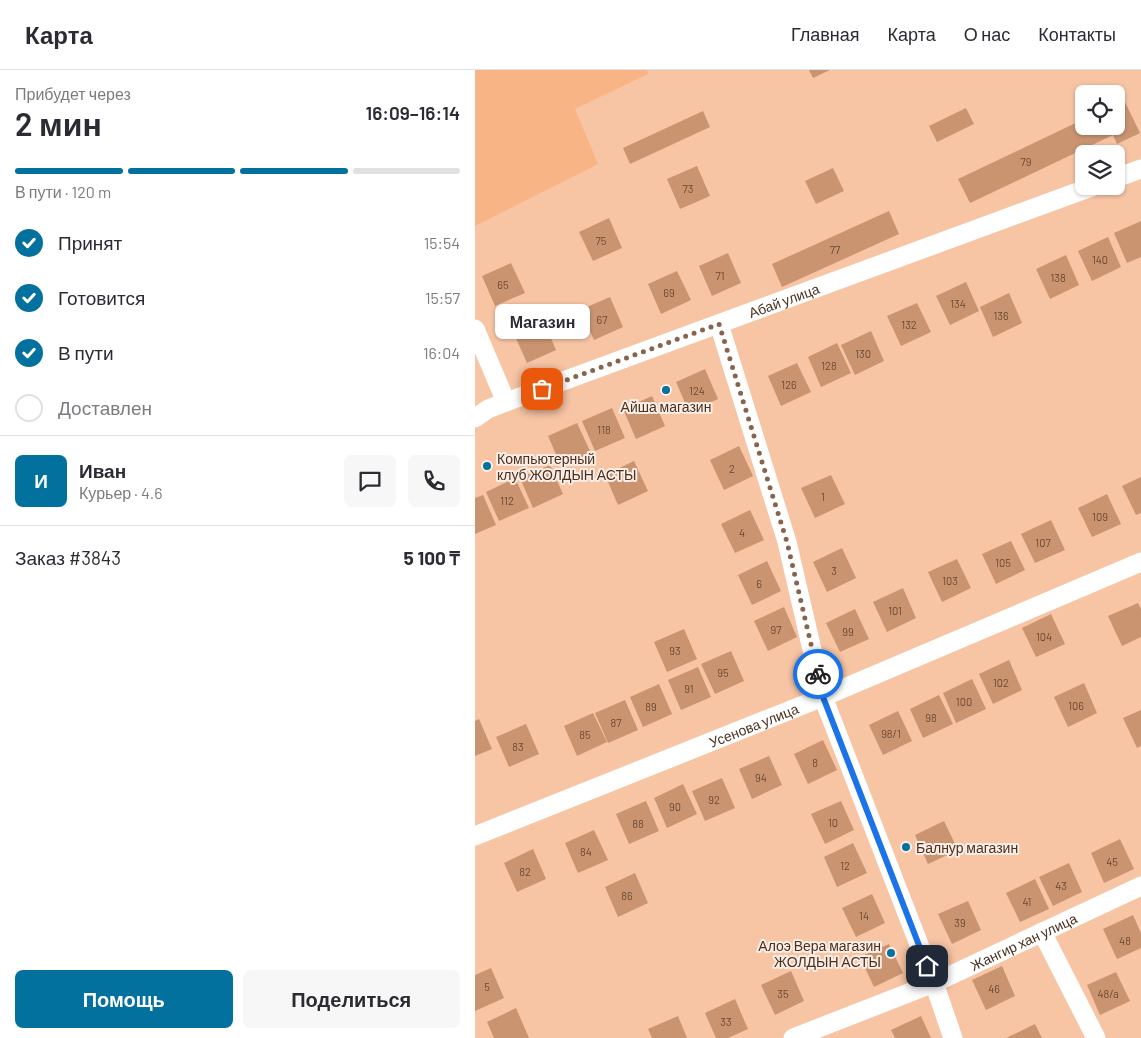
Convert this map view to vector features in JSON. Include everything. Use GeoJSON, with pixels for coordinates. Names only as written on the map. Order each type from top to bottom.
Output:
{"type":"FeatureCollection","features":[{"type":"Feature","properties":{"kind":"street"},"geometry":{"type":"LineString","coordinates":[[1125,175],[1141,169]]}},
{"type":"Feature","properties":{"kind":"street","name":"Абай улица"},"geometry":{"type":"LineString","coordinates":[[475,418],[487,410],[506,402],[1075,193]]}},
{"type":"Feature","properties":{"kind":"street"},"geometry":{"type":"LineString","coordinates":[[719,324],[787,542],[823,697],[934,983],[953,1038]]}},
{"type":"Feature","properties":{"kind":"street"},"geometry":{"type":"LineString","coordinates":[[475,329],[506,402]]}},
{"type":"Feature","properties":{"kind":"street","name":"Усенова улица"},"geometry":{"type":"LineString","coordinates":[[475,836],[823,697],[1141,562]]}},
{"type":"Feature","properties":{"kind":"street","name":"Жангир хан улица"},"geometry":{"type":"LineString","coordinates":[[793,1038],[934,983],[1141,886]]}},
{"type":"Feature","properties":{"kind":"street"},"geometry":{"type":"LineString","coordinates":[[1042,932],[1097,1038]]}},
{"type":"Feature","properties":{"kind":"shaded area"},"geometry":{"type":"Polygon","coordinates":[[[475,70],[647,70],[648,74],[575,109],[598,164],[475,226],[475,70]]]}},
{"type":"Feature","properties":{"kind":"building"},"geometry":{"type":"Polygon","coordinates":[[[809,70],[830,70],[813,78],[809,70]]]}},
{"type":"Feature","properties":{"kind":"building"},"geometry":{"type":"Polygon","coordinates":[[[1125,102],[1140,133],[1117,144],[1113,135],[1125,135],[1125,102]]]}},
{"type":"Feature","properties":{"kind":"building"},"geometry":{"type":"Polygon","coordinates":[[[966,108],[974,124],[937,142],[929,126],[966,108]]]}},
{"type":"Feature","properties":{"kind":"building"},"geometry":{"type":"Polygon","coordinates":[[[703,111],[710,127],[630,164],[623,148],[703,111]]]}},
{"type":"Feature","properties":{"kind":"building"},"geometry":{"type":"Polygon","coordinates":[[[1075,123],[1075,135],[1113,135],[1092,145],[1075,145],[1075,153],[970,203],[958,179],[1075,123]]]}},
{"type":"Feature","properties":{"kind":"building"},"geometry":{"type":"Polygon","coordinates":[[[697,166],[710,196],[680,209],[667,179],[697,166]]]}},
{"type":"Feature","properties":{"kind":"building"},"geometry":{"type":"Polygon","coordinates":[[[833,168],[844,191],[816,204],[805,181],[833,168]]]}},
{"type":"Feature","properties":{"kind":"building"},"geometry":{"type":"Polygon","coordinates":[[[889,211],[899,234],[782,287],[772,264],[889,211]]]}},
{"type":"Feature","properties":{"kind":"building"},"geometry":{"type":"Polygon","coordinates":[[[609,218],[622,248],[593,261],[579,232],[609,218]]]}},
{"type":"Feature","properties":{"kind":"building"},"geometry":{"type":"Polygon","coordinates":[[[1141,221],[1141,257],[1127,263],[1114,233],[1141,221]]]}},
{"type":"Feature","properties":{"kind":"building"},"geometry":{"type":"Polygon","coordinates":[[[1108,237],[1121,267],[1092,281],[1078,251],[1108,237]]]}},
{"type":"Feature","properties":{"kind":"building"},"geometry":{"type":"Polygon","coordinates":[[[728,253],[741,283],[712,296],[699,266],[728,253]]]}},
{"type":"Feature","properties":{"kind":"building"},"geometry":{"type":"Polygon","coordinates":[[[1066,255],[1079,285],[1050,299],[1036,269],[1066,255]]]}},
{"type":"Feature","properties":{"kind":"building"},"geometry":{"type":"Polygon","coordinates":[[[511,263],[525,293],[495,306],[482,276],[511,263]]]}},
{"type":"Feature","properties":{"kind":"building"},"geometry":{"type":"Polygon","coordinates":[[[677,271],[691,300],[661,314],[648,284],[677,271]]]}},
{"type":"Feature","properties":{"kind":"building"},"geometry":{"type":"Polygon","coordinates":[[[966,282],[979,311],[950,325],[936,296],[966,282]]]}},
{"type":"Feature","properties":{"kind":"building"},"geometry":{"type":"Polygon","coordinates":[[[1009,293],[1022,323],[993,337],[980,307],[1009,293]]]}},
{"type":"Feature","properties":{"kind":"building"},"geometry":{"type":"Polygon","coordinates":[[[610,297],[623,327],[594,340],[580,310],[610,297]]]}},
{"type":"Feature","properties":{"kind":"building"},"geometry":{"type":"Polygon","coordinates":[[[917,303],[931,332],[901,346],[887,316],[917,303]]]}},
{"type":"Feature","properties":{"kind":"building"},"geometry":{"type":"Polygon","coordinates":[[[543,320],[556,350],[527,363],[514,334],[543,320]]]}},
{"type":"Feature","properties":{"kind":"building"},"geometry":{"type":"Polygon","coordinates":[[[871,331],[884,361],[855,375],[841,345],[871,331]]]}},
{"type":"Feature","properties":{"kind":"building"},"geometry":{"type":"Polygon","coordinates":[[[837,343],[851,373],[821,387],[808,357],[837,343]]]}},
{"type":"Feature","properties":{"kind":"building"},"geometry":{"type":"Polygon","coordinates":[[[797,363],[811,392],[781,406],[768,376],[797,363]]]}},
{"type":"Feature","properties":{"kind":"building"},"geometry":{"type":"Polygon","coordinates":[[[705,369],[718,399],[689,412],[676,382],[705,369]]]}},
{"type":"Feature","properties":{"kind":"building"},"geometry":{"type":"Polygon","coordinates":[[[652,396],[665,426],[636,439],[623,409],[652,396]]]}},
{"type":"Feature","properties":{"kind":"building"},"geometry":{"type":"Polygon","coordinates":[[[612,408],[625,438],[595,451],[582,421],[612,408]]]}},
{"type":"Feature","properties":{"kind":"building"},"geometry":{"type":"Polygon","coordinates":[[[577,423],[591,453],[561,466],[548,436],[577,423]]]}},
{"type":"Feature","properties":{"kind":"building"},"geometry":{"type":"Polygon","coordinates":[[[739,446],[753,476],[724,490],[710,460],[739,446]]]}},
{"type":"Feature","properties":{"kind":"building"},"geometry":{"type":"Polygon","coordinates":[[[634,461],[648,491],[618,505],[605,475],[634,461]]]}},
{"type":"Feature","properties":{"kind":"building"},"geometry":{"type":"Polygon","coordinates":[[[550,465],[563,494],[533,508],[520,478],[550,465]]]}},
{"type":"Feature","properties":{"kind":"building"},"geometry":{"type":"Polygon","coordinates":[[[831,475],[845,504],[815,518],[801,488],[831,475]]]}},
{"type":"Feature","properties":{"kind":"building"},"geometry":{"type":"Polygon","coordinates":[[[1141,477],[1141,513],[1136,515],[1122,486],[1141,477]]]}},
{"type":"Feature","properties":{"kind":"building"},"geometry":{"type":"Polygon","coordinates":[[[515,478],[529,508],[499,521],[486,492],[515,478]]]}},
{"type":"Feature","properties":{"kind":"building"},"geometry":{"type":"Polygon","coordinates":[[[1107,494],[1121,524],[1092,537],[1078,508],[1107,494]]]}},
{"type":"Feature","properties":{"kind":"building"},"geometry":{"type":"Polygon","coordinates":[[[483,495],[496,525],[475,534],[475,498],[483,495]]]}},
{"type":"Feature","properties":{"kind":"building"},"geometry":{"type":"Polygon","coordinates":[[[750,510],[764,540],[735,553],[721,524],[750,510]]]}},
{"type":"Feature","properties":{"kind":"building"},"geometry":{"type":"Polygon","coordinates":[[[1051,520],[1065,550],[1035,563],[1021,534],[1051,520]]]}},
{"type":"Feature","properties":{"kind":"building"},"geometry":{"type":"Polygon","coordinates":[[[1011,541],[1025,570],[996,584],[982,554],[1011,541]]]}},
{"type":"Feature","properties":{"kind":"building"},"geometry":{"type":"Polygon","coordinates":[[[842,548],[856,578],[827,592],[813,562],[842,548]]]}},
{"type":"Feature","properties":{"kind":"building"},"geometry":{"type":"Polygon","coordinates":[[[957,559],[971,588],[942,602],[928,572],[957,559]]]}},
{"type":"Feature","properties":{"kind":"building"},"geometry":{"type":"Polygon","coordinates":[[[767,561],[781,591],[752,605],[738,575],[767,561]]]}},
{"type":"Feature","properties":{"kind":"building"},"geometry":{"type":"Polygon","coordinates":[[[903,588],[916,618],[887,632],[873,602],[903,588]]]}},
{"type":"Feature","properties":{"kind":"building"},"geometry":{"type":"Polygon","coordinates":[[[1138,603],[1141,609],[1141,637],[1122,646],[1108,616],[1138,603]]]}},
{"type":"Feature","properties":{"kind":"building"},"geometry":{"type":"Polygon","coordinates":[[[784,607],[797,637],[768,651],[754,621],[784,607]]]}},
{"type":"Feature","properties":{"kind":"building"},"geometry":{"type":"Polygon","coordinates":[[[855,609],[869,639],[840,652],[826,623],[855,609]]]}},
{"type":"Feature","properties":{"kind":"building"},"geometry":{"type":"Polygon","coordinates":[[[1051,614],[1065,644],[1036,657],[1022,628],[1051,614]]]}},
{"type":"Feature","properties":{"kind":"building"},"geometry":{"type":"Polygon","coordinates":[[[684,629],[697,659],[667,672],[654,642],[684,629]]]}},
{"type":"Feature","properties":{"kind":"building"},"geometry":{"type":"Polygon","coordinates":[[[731,651],[744,681],[715,694],[701,664],[731,651]]]}},
{"type":"Feature","properties":{"kind":"building"},"geometry":{"type":"Polygon","coordinates":[[[1009,660],[1022,690],[993,704],[979,674],[1009,660]]]}},
{"type":"Feature","properties":{"kind":"building"},"geometry":{"type":"Polygon","coordinates":[[[698,667],[711,697],[681,710],[668,680],[698,667]]]}},
{"type":"Feature","properties":{"kind":"building"},"geometry":{"type":"Polygon","coordinates":[[[972,679],[986,709],[956,723],[943,693],[972,679]]]}},
{"type":"Feature","properties":{"kind":"building"},"geometry":{"type":"Polygon","coordinates":[[[1084,683],[1097,713],[1068,727],[1054,697],[1084,683]]]}},
{"type":"Feature","properties":{"kind":"building"},"geometry":{"type":"Polygon","coordinates":[[[659,684],[672,714],[643,727],[630,697],[659,684]]]}},
{"type":"Feature","properties":{"kind":"building"},"geometry":{"type":"Polygon","coordinates":[[[939,695],[953,724],[923,738],[910,709],[939,695]]]}},
{"type":"Feature","properties":{"kind":"building"},"geometry":{"type":"Polygon","coordinates":[[[625,700],[638,730],[608,743],[595,713],[625,700]]]}},
{"type":"Feature","properties":{"kind":"building"},"geometry":{"type":"Polygon","coordinates":[[[1141,710],[1141,746],[1137,748],[1123,718],[1141,710]]]}},
{"type":"Feature","properties":{"kind":"building"},"geometry":{"type":"Polygon","coordinates":[[[898,711],[912,741],[883,755],[869,725],[898,711]]]}},
{"type":"Feature","properties":{"kind":"building"},"geometry":{"type":"Polygon","coordinates":[[[593,713],[607,742],[577,756],[564,726],[593,713]]]}},
{"type":"Feature","properties":{"kind":"building"},"geometry":{"type":"Polygon","coordinates":[[[479,719],[492,749],[475,756],[475,721],[479,719]]]}},
{"type":"Feature","properties":{"kind":"building"},"geometry":{"type":"Polygon","coordinates":[[[526,724],[539,754],[509,767],[496,737],[526,724]]]}},
{"type":"Feature","properties":{"kind":"building"},"geometry":{"type":"Polygon","coordinates":[[[823,740],[837,770],[808,784],[794,754],[823,740]]]}},
{"type":"Feature","properties":{"kind":"building"},"geometry":{"type":"Polygon","coordinates":[[[769,756],[782,785],[752,799],[739,769],[769,756]]]}},
{"type":"Feature","properties":{"kind":"building"},"geometry":{"type":"Polygon","coordinates":[[[722,778],[735,808],[705,821],[692,791],[722,778]]]}},
{"type":"Feature","properties":{"kind":"building"},"geometry":{"type":"Polygon","coordinates":[[[683,784],[697,814],[667,828],[654,798],[683,784]]]}},
{"type":"Feature","properties":{"kind":"building"},"geometry":{"type":"Polygon","coordinates":[[[646,801],[659,831],[629,844],[616,814],[646,801]]]}},
{"type":"Feature","properties":{"kind":"building"},"geometry":{"type":"Polygon","coordinates":[[[841,801],[854,830],[825,844],[811,814],[841,801]]]}},
{"type":"Feature","properties":{"kind":"building"},"geometry":{"type":"Polygon","coordinates":[[[944,821],[958,850],[928,864],[915,835],[944,821]]]}},
{"type":"Feature","properties":{"kind":"building"},"geometry":{"type":"Polygon","coordinates":[[[594,830],[608,860],[578,873],[565,843],[594,830]]]}},
{"type":"Feature","properties":{"kind":"building"},"geometry":{"type":"Polygon","coordinates":[[[1120,839],[1134,869],[1104,883],[1091,853],[1120,839]]]}},
{"type":"Feature","properties":{"kind":"building"},"geometry":{"type":"Polygon","coordinates":[[[853,843],[867,873],[837,887],[824,857],[853,843]]]}},
{"type":"Feature","properties":{"kind":"building"},"geometry":{"type":"Polygon","coordinates":[[[533,849],[546,879],[517,892],[504,863],[533,849]]]}},
{"type":"Feature","properties":{"kind":"building"},"geometry":{"type":"Polygon","coordinates":[[[1069,863],[1082,892],[1053,906],[1039,877],[1069,863]]]}},
{"type":"Feature","properties":{"kind":"building"},"geometry":{"type":"Polygon","coordinates":[[[635,873],[648,903],[618,917],[605,887],[635,873]]]}},
{"type":"Feature","properties":{"kind":"building"},"geometry":{"type":"Polygon","coordinates":[[[1035,879],[1049,909],[1020,922],[1006,893],[1035,879]]]}},
{"type":"Feature","properties":{"kind":"building"},"geometry":{"type":"Polygon","coordinates":[[[872,894],[885,923],[856,937],[842,908],[872,894]]]}},
{"type":"Feature","properties":{"kind":"building"},"geometry":{"type":"Polygon","coordinates":[[[968,901],[981,930],[952,944],[938,914],[968,901]]]}},
{"type":"Feature","properties":{"kind":"building"},"geometry":{"type":"Polygon","coordinates":[[[1133,915],[1141,933],[1141,948],[1117,959],[1103,929],[1133,915]]]}},
{"type":"Feature","properties":{"kind":"building"},"geometry":{"type":"Polygon","coordinates":[[[889,944],[903,973],[874,987],[860,957],[889,944]]]}},
{"type":"Feature","properties":{"kind":"building"},"geometry":{"type":"Polygon","coordinates":[[[1002,966],[1015,996],[986,1010],[972,980],[1002,966]]]}},
{"type":"Feature","properties":{"kind":"building"},"geometry":{"type":"Polygon","coordinates":[[[491,968],[504,998],[475,1011],[475,975],[491,968]]]}},
{"type":"Feature","properties":{"kind":"building"},"geometry":{"type":"Polygon","coordinates":[[[791,971],[804,1001],[775,1015],[761,985],[791,971]]]}},
{"type":"Feature","properties":{"kind":"building"},"geometry":{"type":"Polygon","coordinates":[[[1116,972],[1130,1001],[1100,1015],[1087,985],[1116,972]]]}},
{"type":"Feature","properties":{"kind":"building"},"geometry":{"type":"Polygon","coordinates":[[[735,999],[748,1029],[728,1038],[716,1038],[705,1013],[735,999]]]}},
{"type":"Feature","properties":{"kind":"building"},"geometry":{"type":"Polygon","coordinates":[[[516,1008],[529,1038],[494,1038],[487,1022],[516,1008]]]}},
{"type":"Feature","properties":{"kind":"building"},"geometry":{"type":"Polygon","coordinates":[[[678,1016],[687,1038],[652,1038],[648,1029],[678,1016]]]}},
{"type":"Feature","properties":{"kind":"building"},"geometry":{"type":"Polygon","coordinates":[[[921,1016],[931,1038],[895,1038],[891,1030],[921,1016]]]}},
{"type":"Feature","properties":{"kind":"building"},"geometry":{"type":"Polygon","coordinates":[[[1035,1024],[1042,1038],[1006,1038],[1035,1024]]]}},
{"type":"Feature","properties":{"kind":"way so far"},"geometry":{"type":"LineString","coordinates":[[542,389],[719,324],[787,542],[818,674]]}},
{"type":"Feature","properties":{"kind":"place","name":"Магазин"},"geometry":{"type":"Point","coordinates":[542,389]}},
{"type":"Feature","properties":{"kind":"place","name":"Айша магазин"},"geometry":{"type":"Point","coordinates":[666,390]}},
{"type":"Feature","properties":{"kind":"place","name":"Компьютерный клуб ЖОЛДЫН АСТЫ"},"geometry":{"type":"Point","coordinates":[487,466]}},
{"type":"Feature","properties":{"kind":"place","name":"Балнур магазин"},"geometry":{"type":"Point","coordinates":[906,847]}},
{"type":"Feature","properties":{"kind":"place","name":"Алоэ Вера магазин ЖОЛДЫН АСТЫ"},"geometry":{"type":"Point","coordinates":[891,953]}},
{"type":"Feature","properties":{"kind":"route"},"geometry":{"type":"LineString","coordinates":[[818,674],[823,697],[927,966]]}}]}
